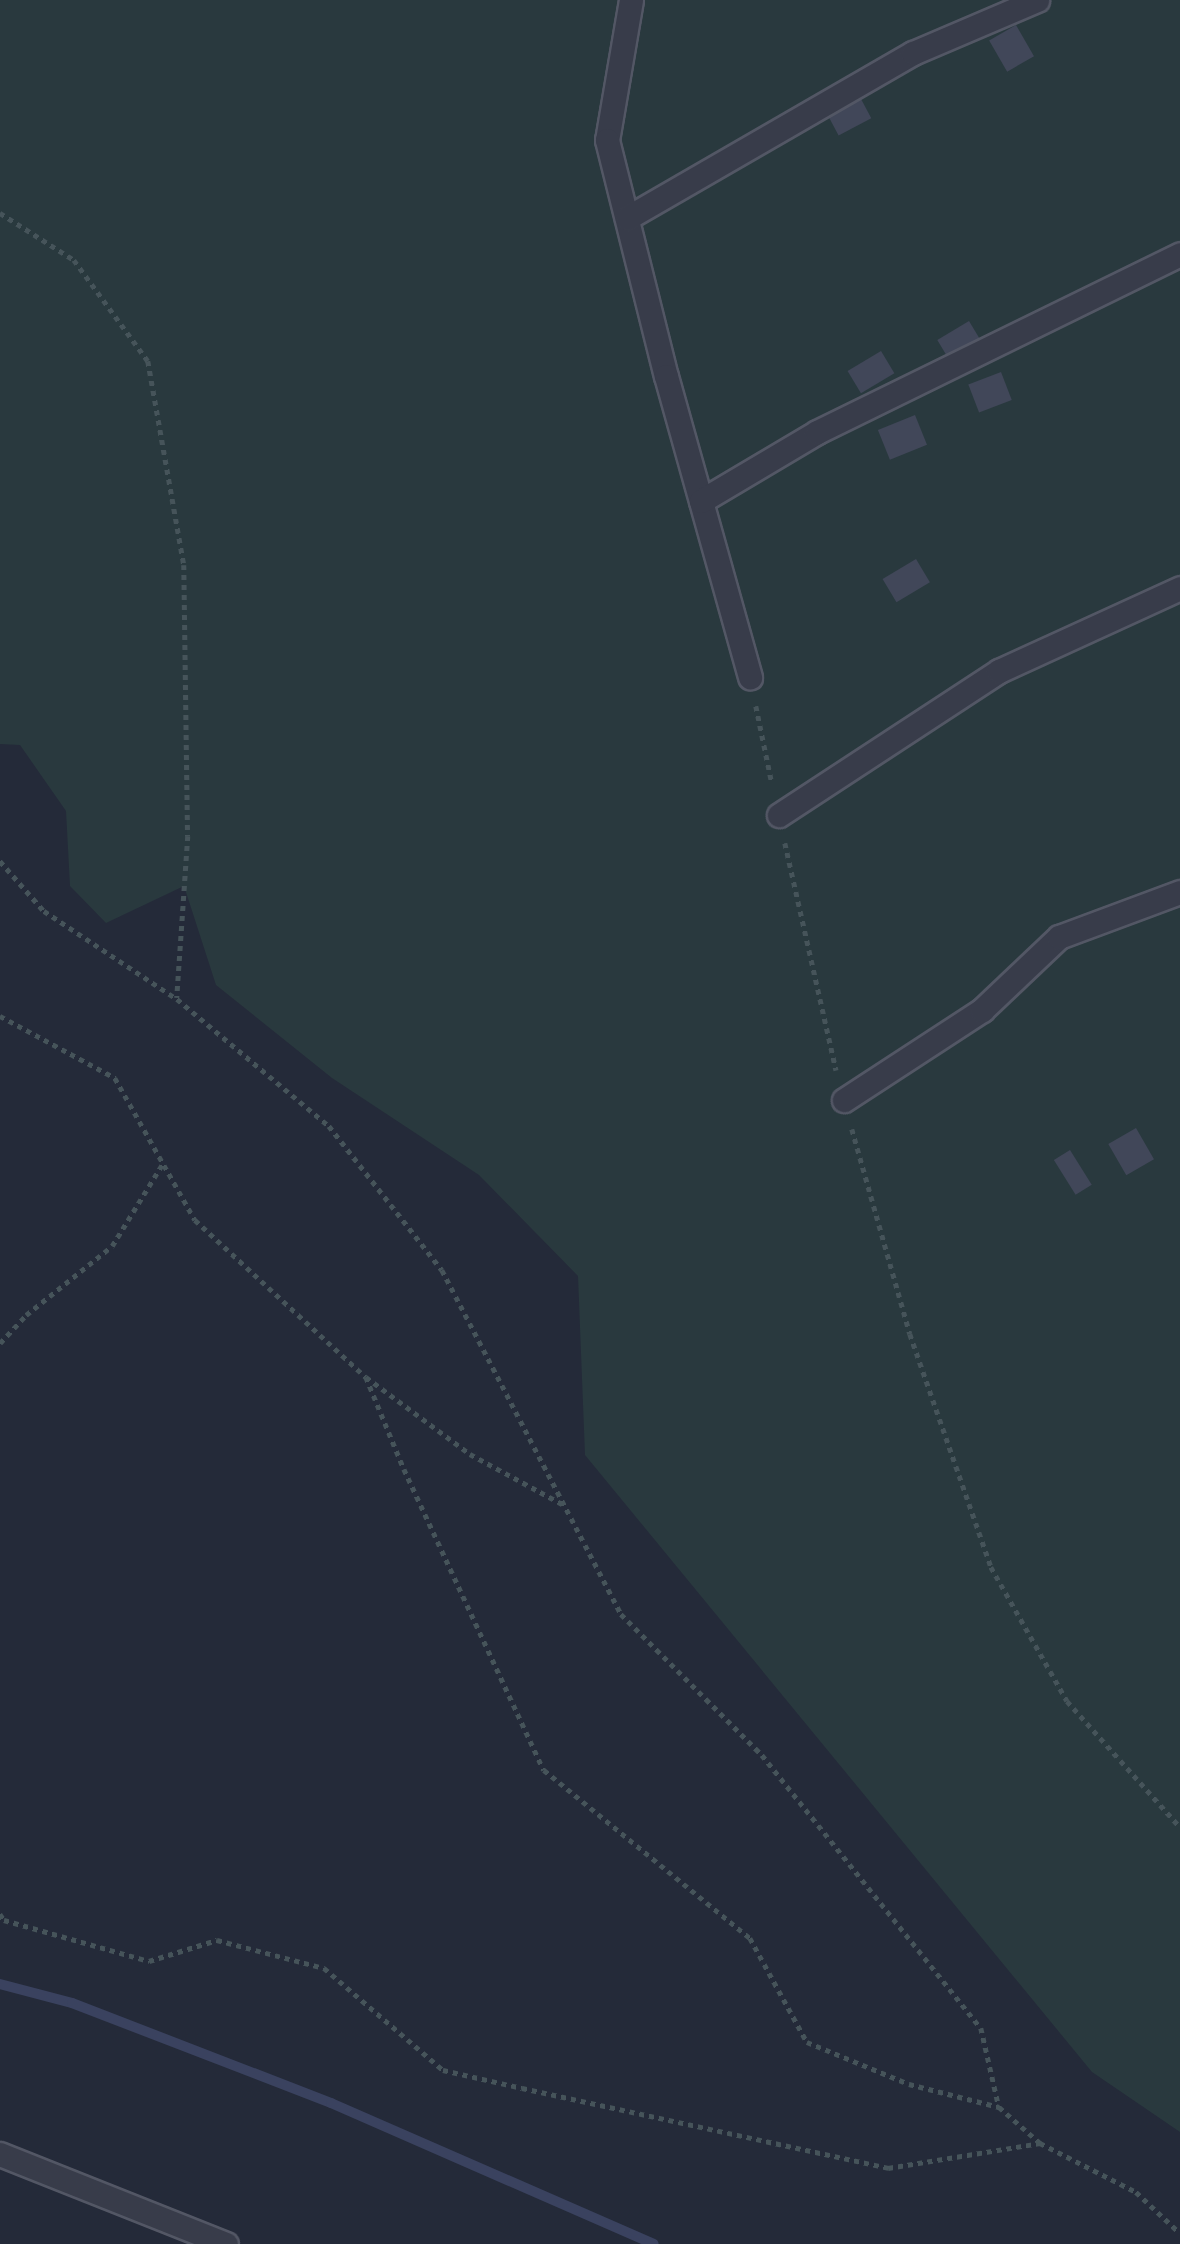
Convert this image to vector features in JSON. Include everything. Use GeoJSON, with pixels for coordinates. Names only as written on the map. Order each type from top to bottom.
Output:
{"type":"FeatureCollection","features":[{"type":"Feature","properties":{"kind":"lane"},"geometry":{"type":"LineString","coordinates":[[631,0],[607,140],[750,677]]}},
{"type":"Feature","properties":{"kind":"lane"},"geometry":{"type":"LineString","coordinates":[[627,218],[913,53],[1037,0]]}},
{"type":"Feature","properties":{"kind":"lane"},"geometry":{"type":"LineString","coordinates":[[701,501],[817,432],[1180,254]]}},
{"type":"Feature","properties":{"kind":"lane"},"geometry":{"type":"LineString","coordinates":[[779,815],[999,671],[1180,588]]}},
{"type":"Feature","properties":{"kind":"lane"},"geometry":{"type":"LineString","coordinates":[[844,1100],[982,1010],[1059,937],[1180,892]]}},
{"type":"Feature","properties":{"kind":"lane"},"geometry":{"type":"LineString","coordinates":[[0,2154],[226,2244]]}},
{"type":"Feature","properties":{"kind":"path"},"geometry":{"type":"LineString","coordinates":[[0,213],[74,260],[148,361],[184,565],[188,836],[177,999]]}},
{"type":"Feature","properties":{"kind":"path"},"geometry":{"type":"LineString","coordinates":[[750,677],[844,1100],[910,1334],[991,1567],[1067,1701],[1180,1827]]}},
{"type":"Feature","properties":{"kind":"path"},"geometry":{"type":"LineString","coordinates":[[0,861],[44,911],[177,999],[328,1126],[442,1270],[621,1614],[762,1755],[981,2028],[999,2106]]}},
{"type":"Feature","properties":{"kind":"path"},"geometry":{"type":"LineString","coordinates":[[0,1016],[115,1078],[195,1220],[366,1377],[470,1454],[565,1506]]}},
{"type":"Feature","properties":{"kind":"path"},"geometry":{"type":"LineString","coordinates":[[0,1343],[26,1315],[112,1246],[163,1163]]}},
{"type":"Feature","properties":{"kind":"path"},"geometry":{"type":"LineString","coordinates":[[366,1377],[404,1469],[544,1770],[750,1938],[807,2042],[909,2084],[999,2106],[1040,2143],[1136,2192],[1180,2233]]}},
{"type":"Feature","properties":{"kind":"path"},"geometry":{"type":"LineString","coordinates":[[0,1914],[4,1920],[149,1961],[217,1940],[324,1968],[443,2070],[522,2088],[888,2168],[1040,2143]]}},
{"type":"Feature","properties":{"kind":"shaded area"},"geometry":{"type":"Polygon","coordinates":[[[0,0],[1180,0],[1180,2132],[1092,2072],[585,1455],[578,1276],[479,1175],[332,1078],[216,985],[184,886],[106,923],[70,886],[66,811],[20,745],[0,744],[0,0]]]}},
{"type":"Feature","properties":{"kind":"building"},"geometry":{"type":"Polygon","coordinates":[[[1016,25],[1034,56],[1007,72],[989,40],[1016,25]]]}},
{"type":"Feature","properties":{"kind":"building"},"geometry":{"type":"Polygon","coordinates":[[[860,97],[871,118],[839,136],[827,114],[860,97]]]}},
{"type":"Feature","properties":{"kind":"building"},"geometry":{"type":"Polygon","coordinates":[[[969,321],[980,339],[948,358],[937,340],[969,321]]]}},
{"type":"Feature","properties":{"kind":"building"},"geometry":{"type":"Polygon","coordinates":[[[881,351],[894,373],[861,393],[848,371],[881,351]]]}},
{"type":"Feature","properties":{"kind":"building"},"geometry":{"type":"Polygon","coordinates":[[[1001,372],[1012,400],[979,413],[968,385],[1001,372]]]}},
{"type":"Feature","properties":{"kind":"building"},"geometry":{"type":"Polygon","coordinates":[[[915,415],[927,445],[890,460],[878,430],[915,415]]]}},
{"type":"Feature","properties":{"kind":"building"},"geometry":{"type":"Polygon","coordinates":[[[916,559],[930,582],[896,602],[883,579],[916,559]]]}},
{"type":"Feature","properties":{"kind":"building"},"geometry":{"type":"Polygon","coordinates":[[[1136,1128],[1154,1159],[1126,1175],[1108,1144],[1136,1128]]]}},
{"type":"Feature","properties":{"kind":"building"},"geometry":{"type":"Polygon","coordinates":[[[1070,1150],[1092,1185],[1076,1195],[1054,1160],[1070,1150]]]}},
{"type":"Feature","properties":{"kind":"waterway"},"geometry":{"type":"LineString","coordinates":[[0,1984],[72,2003],[331,2103],[653,2244]]}}]}
